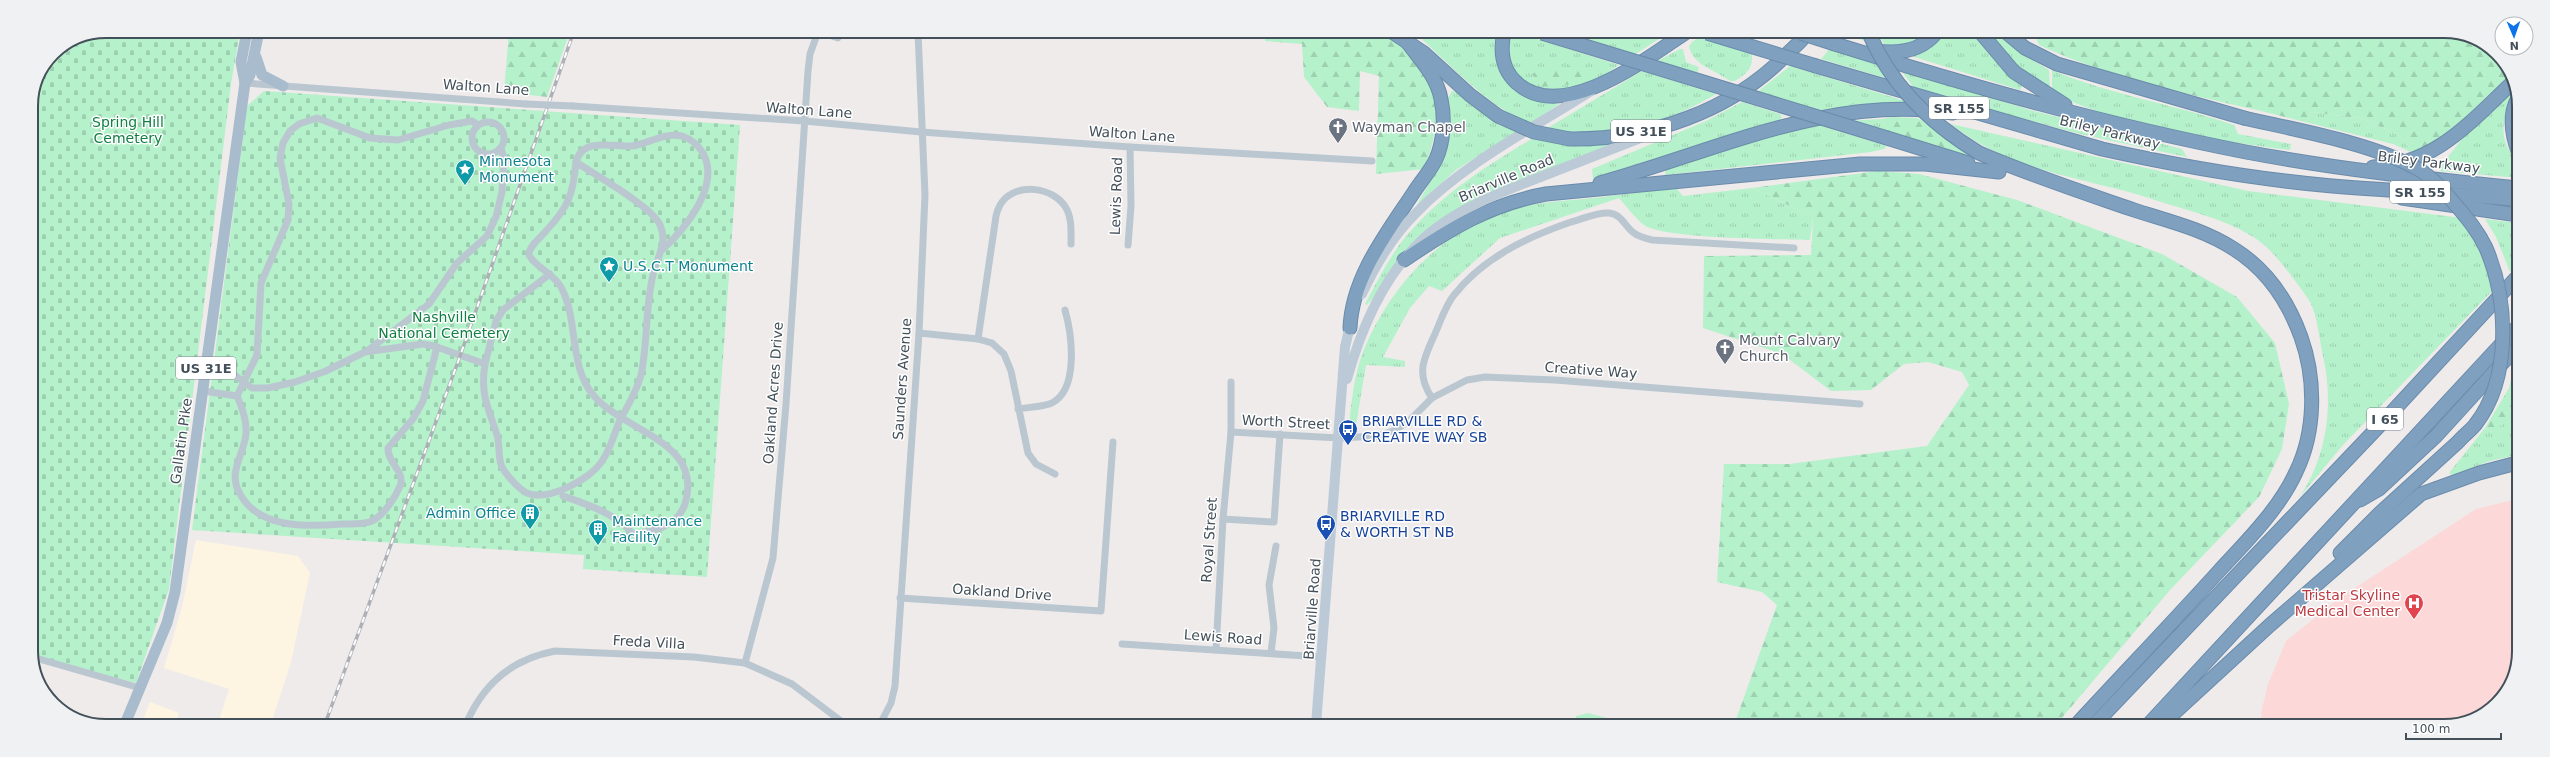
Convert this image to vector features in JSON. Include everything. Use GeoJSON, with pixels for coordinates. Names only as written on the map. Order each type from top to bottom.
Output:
{"type":"FeatureCollection","features":[{"type":"Feature","properties":{"kind":"highway","name":"US 31E"},"geometry":{"type":"LineString","coordinates":[[1401,38],[1434,62],[1470,95],[1498,116],[1534,132],[1570,139],[1635,132],[1709,110],[1754,83],[1801,38]]}},
{"type":"Feature","properties":{"kind":"highway"},"geometry":{"type":"LineString","coordinates":[[1503,38],[1502,51],[1507,71],[1520,86],[1535,94],[1550,98],[1571,96],[1613,77],[1677,38]]}},
{"type":"Feature","properties":{"kind":"highway"},"geometry":{"type":"LineString","coordinates":[[1562,38],[1999,172]]}},
{"type":"Feature","properties":{"kind":"highway","name":"Briley Parkway"},"geometry":{"type":"LineString","coordinates":[[1724,38],[2102,149],[2224,173],[2322,185],[2512,200]]}},
{"type":"Feature","properties":{"kind":"highway","name":"Briley Parkway"},"geometry":{"type":"LineString","coordinates":[[1817,38],[1957,81],[2080,114],[2247,152],[2330,165],[2512,187]]}},
{"type":"Feature","properties":{"kind":"highway"},"geometry":{"type":"LineString","coordinates":[[1871,38],[1886,68],[1915,104],[1952,137],[1979,153],[2064,185],[2194,229],[2234,249],[2253,263],[2284,300],[2296,323],[2308,366],[2312,406],[2304,453],[2296,472],[2278,501],[2246,542],[2082,719]]}},
{"type":"Feature","properties":{"kind":"highway"},"geometry":{"type":"LineString","coordinates":[[1848,48],[1892,52],[1907,51],[1925,44],[1931,38]]}},
{"type":"Feature","properties":{"kind":"highway"},"geometry":{"type":"LineString","coordinates":[[1985,38],[2014,72],[2040,91],[2080,114]]}},
{"type":"Feature","properties":{"kind":"highway"},"geometry":{"type":"LineString","coordinates":[[2013,38],[2025,48],[2058,64],[2244,118],[2387,154],[2419,169],[2442,188],[2472,224],[2485,247],[2496,276],[2502,312],[2503,334],[2497,378],[2491,395],[2475,424],[2458,442],[2381,512],[2270,625]]}},
{"type":"Feature","properties":{"kind":"highway"},"geometry":{"type":"LineString","coordinates":[[1350,328],[1350,311],[1364,273],[1384,237],[1435,160],[1441,145],[1443,123],[1441,98],[1430,72],[1407,42]]}},
{"type":"Feature","properties":{"kind":"highway"},"geometry":{"type":"LineString","coordinates":[[2330,165],[2376,167],[2421,158],[2447,143],[2509,86]]}},
{"type":"Feature","properties":{"kind":"highway"},"geometry":{"type":"LineString","coordinates":[[1565,192],[1646,170],[1753,133],[1859,111],[1938,111],[1972,116],[2052,140],[2102,149]]}},
{"type":"Feature","properties":{"kind":"highway"},"geometry":{"type":"LineString","coordinates":[[1404,260],[1478,214],[1531,196],[1565,192],[1860,164],[1925,164],[1999,172],[2064,185]]}},
{"type":"Feature","properties":{"kind":"highway"},"geometry":{"type":"LineString","coordinates":[[2322,185],[2336,190],[2512,214]]}},
{"type":"Feature","properties":{"kind":"highway","name":"I 65"},"geometry":{"type":"LineString","coordinates":[[2100,719],[2375,431],[2512,281]]}},
{"type":"Feature","properties":{"kind":"highway","name":"I 65"},"geometry":{"type":"LineString","coordinates":[[2153,719],[2512,332]]}},
{"type":"Feature","properties":{"kind":"highway"},"geometry":{"type":"LineString","coordinates":[[2351,505],[2379,490],[2436,436],[2512,353]]}},
{"type":"Feature","properties":{"kind":"highway"},"geometry":{"type":"LineString","coordinates":[[2168,719],[2270,625],[2421,494],[2479,473],[2512,464]]}},
{"type":"Feature","properties":{"kind":"main road","name":"Gallatin Pike"},"geometry":{"type":"LineString","coordinates":[[127,719],[168,623],[175,592],[245,83],[242,62],[246,38]]}},
{"type":"Feature","properties":{"kind":"main road","name":"Gallatin Pike"},"geometry":{"type":"LineString","coordinates":[[245,83],[250,75],[258,38]]}},
{"type":"Feature","properties":{"kind":"main road"},"geometry":{"type":"LineString","coordinates":[[255,52],[262,75],[283,86]]}},
{"type":"Feature","properties":{"kind":"main road","name":"Briarville Road"},"geometry":{"type":"LineString","coordinates":[[1317,719],[1345,347],[1350,328],[1372,273],[1414,215],[1438,192],[1466,171],[1613,77]]}},
{"type":"Feature","properties":{"kind":"main road","name":"Briarville Road"},"geometry":{"type":"LineString","coordinates":[[1341,400],[1354,353],[1370,316],[1404,260],[1433,231],[1464,210],[1498,193],[1709,110]]}},
{"type":"Feature","properties":{"kind":"street","name":"Oakland Acres Drive"},"geometry":{"type":"LineString","coordinates":[[745,663],[773,558],[786,404],[804,121],[810,54],[817,38]]}},
{"type":"Feature","properties":{"kind":"street","name":"Saunders Avenue"},"geometry":{"type":"LineString","coordinates":[[883,719],[891,703],[895,686],[919,333],[925,195],[921,132],[918,38]]}},
{"type":"Feature","properties":{"kind":"street","name":"Walton Lane"},"geometry":{"type":"LineString","coordinates":[[245,83],[526,104],[804,121],[921,132],[1130,148],[1372,161]]}},
{"type":"Feature","properties":{"kind":"street"},"geometry":{"type":"LineString","coordinates":[[437,347],[423,401],[413,419],[388,448],[390,460],[401,474],[400,486],[386,508],[374,521],[312,526],[283,523],[257,514],[247,506],[238,491],[235,478],[246,435],[241,406],[237,396],[254,364],[258,348],[261,283],[288,220],[290,204],[280,158],[286,136],[294,127],[311,119],[324,119],[362,135],[387,140],[413,137],[457,123],[472,121],[478,125]]}},
{"type":"Feature","properties":{"kind":"street"},"geometry":{"type":"LineString","coordinates":[[205,371],[236,376],[254,389],[278,387],[326,371],[365,352],[429,304],[457,263],[487,236],[496,217],[502,192],[504,159],[501,148],[504,137],[499,126],[489,122],[478,125],[471,136],[473,146],[477,151],[490,154],[501,148]]}},
{"type":"Feature","properties":{"kind":"street"},"geometry":{"type":"LineString","coordinates":[[563,496],[588,504],[626,525],[633,534],[667,526],[674,521],[683,508],[688,493],[689,482],[684,464],[677,454],[664,444],[621,419],[594,396],[583,380],[578,360],[575,336],[561,287],[550,274],[531,259],[528,252],[554,223],[572,195],[576,162],[578,155],[583,150],[602,144],[631,146],[657,138],[681,136],[699,147],[708,168],[706,185],[676,238],[662,250]]}},
{"type":"Feature","properties":{"kind":"street","name":"Lewis Road"},"geometry":{"type":"LineString","coordinates":[[1128,245],[1130,148]]}},
{"type":"Feature","properties":{"kind":"street"},"geometry":{"type":"LineString","coordinates":[[550,274],[503,310],[496,321],[484,364],[482,382],[484,399],[501,449],[500,463],[510,478],[525,493],[549,493],[572,486],[588,476],[603,461],[641,376],[648,300],[653,275],[662,250],[661,229],[655,217],[620,189],[599,178],[576,162]]}},
{"type":"Feature","properties":{"kind":"street"},"geometry":{"type":"LineString","coordinates":[[978,338],[996,216],[1002,202],[1020,190],[1036,190],[1055,195],[1066,208],[1070,222],[1071,244]]}},
{"type":"Feature","properties":{"kind":"street"},"geometry":{"type":"LineString","coordinates":[[1432,398],[1424,386],[1421,372],[1425,354],[1453,296],[1485,265],[1510,247],[1547,230],[1598,214],[1610,213],[1620,217],[1635,234],[1652,240],[1794,248]]}},
{"type":"Feature","properties":{"kind":"street"},"geometry":{"type":"LineString","coordinates":[[1018,409],[1051,403],[1064,394],[1069,382],[1070,366],[1069,324],[1065,310]]}},
{"type":"Feature","properties":{"kind":"street"},"geometry":{"type":"LineString","coordinates":[[919,333],[978,338],[992,343],[1004,354],[1012,371],[1018,409],[1028,453],[1036,464],[1055,474]]}},
{"type":"Feature","properties":{"kind":"street"},"geometry":{"type":"LineString","coordinates":[[365,352],[423,344],[437,347],[484,364]]}},
{"type":"Feature","properties":{"kind":"street","name":"Creative Way"},"geometry":{"type":"LineString","coordinates":[[1339,438],[1378,436],[1394,431],[1408,422],[1432,398],[1467,380],[1485,377],[1555,380],[1860,404]]}},
{"type":"Feature","properties":{"kind":"street","name":"Royal Street"},"geometry":{"type":"LineString","coordinates":[[1216,650],[1222,519],[1231,432],[1231,382]]}},
{"type":"Feature","properties":{"kind":"street"},"geometry":{"type":"LineString","coordinates":[[203,391],[237,396]]}},
{"type":"Feature","properties":{"kind":"street","name":"Worth Street"},"geometry":{"type":"LineString","coordinates":[[1231,432],[1339,438]]}},
{"type":"Feature","properties":{"kind":"street"},"geometry":{"type":"LineString","coordinates":[[1222,519],[1274,522],[1280,434]]}},
{"type":"Feature","properties":{"kind":"street","name":"Oakland Drive"},"geometry":{"type":"LineString","coordinates":[[900,598],[1101,611],[1113,442]]}},
{"type":"Feature","properties":{"kind":"street"},"geometry":{"type":"LineString","coordinates":[[1271,653],[1274,628],[1269,585],[1276,546]]}},
{"type":"Feature","properties":{"kind":"street","name":"Lewis Road"},"geometry":{"type":"LineString","coordinates":[[1122,644],[1322,657]]}},
{"type":"Feature","properties":{"kind":"street","name":"Freda Villa"},"geometry":{"type":"LineString","coordinates":[[468,719],[474,704],[486,688],[504,672],[536,655],[555,651],[694,657],[745,663],[792,684],[838,719]]}},
{"type":"Feature","properties":{"kind":"street"},"geometry":{"type":"LineString","coordinates":[[38,659],[140,688]]}},
{"type":"Feature","properties":{"kind":"shaded area","name":"Tristar Skyline Medical Center"},"geometry":{"type":"Polygon","coordinates":[[[2512,500],[2512,651],[2510,669],[2507,677],[2501,689],[2492,699],[2478,710],[2457,718],[2261,719],[2261,713],[2268,684],[2286,641],[2338,599],[2476,509],[2512,500]]]}},
{"type":"Feature","properties":{"kind":"shaded area"},"geometry":{"type":"Polygon","coordinates":[[[196,540],[298,556],[310,573],[291,662],[273,719],[220,719],[229,689],[164,668],[182,607],[196,540]]]}},
{"type":"Feature","properties":{"kind":"shaded area"},"geometry":{"type":"Polygon","coordinates":[[[150,702],[179,713],[177,719],[143,719],[150,702]]]}},
{"type":"Feature","properties":{"kind":"green space","name":"Spring Hill Cemetery"},"geometry":{"type":"Polygon","coordinates":[[[239,38],[231,84],[169,589],[136,683],[38,658],[39,93],[49,68],[58,58],[68,49],[93,39],[239,38]]]}},
{"type":"Feature","properties":{"kind":"green space"},"geometry":{"type":"Polygon","coordinates":[[[508,38],[568,38],[547,97],[504,92],[508,38]]]}},
{"type":"Feature","properties":{"kind":"green space"},"geometry":{"type":"Polygon","coordinates":[[[1265,38],[1392,38],[1416,63],[1426,78],[1433,93],[1436,110],[1435,127],[1424,169],[1376,174],[1379,76],[1360,71],[1359,111],[1327,107],[1304,77],[1302,44],[1265,41],[1265,38]]]}},
{"type":"Feature","properties":{"kind":"green space"},"geometry":{"type":"Polygon","coordinates":[[[1420,38],[1500,38],[1499,50],[1533,99],[1559,104],[1530,124],[1498,106],[1455,70],[1420,38]]]}},
{"type":"Feature","properties":{"kind":"green space"},"geometry":{"type":"Polygon","coordinates":[[[1509,38],[1534,38],[1619,65],[1596,81],[1582,88],[1560,91],[1539,91],[1524,81],[1513,67],[1508,50],[1509,38]]]}},
{"type":"Feature","properties":{"kind":"green space"},"geometry":{"type":"Polygon","coordinates":[[[1577,38],[1660,38],[1634,55],[1577,38]]]}},
{"type":"Feature","properties":{"kind":"green space"},"geometry":{"type":"Polygon","coordinates":[[[1700,38],[1752,54],[1750,67],[1743,76],[1735,81],[1730,81],[1700,63],[1691,53],[1689,46],[1693,41],[1700,38]]]}},
{"type":"Feature","properties":{"kind":"green space"},"geometry":{"type":"Polygon","coordinates":[[[1856,38],[1866,38],[1868,42],[1856,38]]]}},
{"type":"Feature","properties":{"kind":"green space"},"geometry":{"type":"Polygon","coordinates":[[[1881,38],[1921,38],[1898,46],[1885,46],[1881,38]]]}},
{"type":"Feature","properties":{"kind":"green space"},"geometry":{"type":"Polygon","coordinates":[[[1934,38],[1977,38],[2000,67],[2022,86],[2020,90],[1908,55],[1934,38]]]}},
{"type":"Feature","properties":{"kind":"green space"},"geometry":{"type":"Polygon","coordinates":[[[1992,38],[2002,38],[2022,54],[2049,70],[2050,88],[2052,89],[2052,70],[2074,79],[2119,93],[2234,125],[2238,134],[2291,144],[2290,150],[2171,131],[2110,116],[2057,95],[2037,83],[2019,68],[1992,38]]]}},
{"type":"Feature","properties":{"kind":"green space"},"geometry":{"type":"Polygon","coordinates":[[[2036,38],[2444,38],[2462,40],[2482,49],[2501,68],[2507,80],[2449,137],[2415,154],[2397,134],[2364,119],[2312,112],[2305,122],[2170,90],[2071,59],[2039,45],[2036,38]]]}},
{"type":"Feature","properties":{"kind":"green space"},"geometry":{"type":"Polygon","coordinates":[[[1831,47],[1880,62],[1892,80],[1821,59],[1831,47]]]}},
{"type":"Feature","properties":{"kind":"green space"},"geometry":{"type":"Polygon","coordinates":[[[1680,49],[1683,49],[1686,62],[1699,67],[1697,74],[1656,62],[1680,49]]]}},
{"type":"Feature","properties":{"kind":"green space"},"geometry":{"type":"Polygon","coordinates":[[[1583,60],[1589,70],[1587,77],[1569,84],[1553,87],[1540,86],[1532,74],[1541,69],[1560,70],[1583,60]]]}},
{"type":"Feature","properties":{"kind":"green space"},"geometry":{"type":"Polygon","coordinates":[[[1790,66],[1902,100],[1906,103],[1905,105],[1821,113],[1756,93],[1790,66]]]}},
{"type":"Feature","properties":{"kind":"green space"},"geometry":{"type":"Polygon","coordinates":[[[1900,69],[2030,110],[2182,149],[2187,157],[2080,134],[2010,115],[2009,117],[1914,88],[1900,69]]]}},
{"type":"Feature","properties":{"kind":"green space"},"geometry":{"type":"Polygon","coordinates":[[[1642,71],[1716,94],[1676,114],[1655,122],[1634,127],[1613,131],[1591,132],[1569,132],[1546,129],[1642,71]]]}},
{"type":"Feature","properties":{"kind":"green space","name":"Nashville National Cemetery"},"geometry":{"type":"Polygon","coordinates":[[[264,91],[740,125],[707,577],[583,569],[584,555],[192,530],[247,106],[264,91]]]}},
{"type":"Feature","properties":{"kind":"green space"},"geometry":{"type":"Polygon","coordinates":[[[1452,91],[1457,92],[1498,122],[1516,132],[1456,170],[1417,205],[1443,159],[1448,144],[1451,127],[1448,98],[1452,91]]]}},
{"type":"Feature","properties":{"kind":"green space"},"geometry":{"type":"Polygon","coordinates":[[[2510,91],[2512,99],[2506,112],[2504,132],[2507,146],[2512,156],[2512,177],[2441,171],[2439,168],[2466,134],[2510,91]]]}},
{"type":"Feature","properties":{"kind":"green space"},"geometry":{"type":"Polygon","coordinates":[[[1742,102],[1780,114],[1782,117],[1778,122],[1632,171],[1593,179],[1592,169],[1706,121],[1742,102]]]}},
{"type":"Feature","properties":{"kind":"green space"},"geometry":{"type":"Polygon","coordinates":[[[2312,112],[2364,119],[2397,134],[2415,154],[2393,144],[2305,122],[2312,112]]]}},
{"type":"Feature","properties":{"kind":"green space"},"geometry":{"type":"Polygon","coordinates":[[[1893,117],[1917,118],[1933,126],[1972,155],[1971,157],[1889,133],[1881,119],[1893,117]]]}},
{"type":"Feature","properties":{"kind":"green space"},"geometry":{"type":"Polygon","coordinates":[[[1881,119],[1889,133],[1847,121],[1881,119]]]}},
{"type":"Feature","properties":{"kind":"green space"},"geometry":{"type":"Polygon","coordinates":[[[1815,124],[1887,146],[1884,149],[1871,152],[1665,175],[1666,170],[1725,147],[1815,124]]]}},
{"type":"Feature","properties":{"kind":"green space"},"geometry":{"type":"Polygon","coordinates":[[[1951,124],[2248,191],[2462,218],[2479,242],[2495,288],[2343,445],[2299,498],[2309,482],[2322,448],[2328,412],[2328,393],[2315,314],[2310,302],[2301,289],[2274,255],[2254,237],[2224,222],[2132,193],[2034,167],[1991,150],[1951,124]]]}},
{"type":"Feature","properties":{"kind":"green space"},"geometry":{"type":"Polygon","coordinates":[[[1533,138],[1565,145],[1616,143],[1440,223],[1367,305],[1365,304],[1396,250],[1422,219],[1451,193],[1483,169],[1533,138]]]}},
{"type":"Feature","properties":{"kind":"green space"},"geometry":{"type":"Polygon","coordinates":[[[1878,171],[1919,174],[2017,200],[2162,254],[2237,297],[2275,343],[2289,404],[2282,449],[2259,497],[2170,590],[2061,719],[1736,719],[1777,605],[1762,592],[1717,582],[1724,464],[1789,464],[1927,446],[1969,385],[1962,372],[1928,362],[1904,364],[1871,390],[1831,391],[1782,354],[1703,328],[1704,256],[1811,255],[1813,217],[1752,188],[1878,171]]]}},
{"type":"Feature","properties":{"kind":"green space"},"geometry":{"type":"Polygon","coordinates":[[[1675,187],[1683,196],[1752,188],[1813,217],[1810,240],[1697,236],[1655,230],[1644,225],[1634,216],[1619,198],[1500,238],[1442,291],[1429,286],[1410,308],[1383,357],[1405,361],[1405,367],[1366,365],[1356,425],[1349,424],[1357,370],[1363,352],[1374,329],[1387,306],[1402,285],[1439,247],[1460,232],[1483,219],[1507,210],[1543,203],[1603,197],[1675,187]]]}},
{"type":"Feature","properties":{"kind":"green space"},"geometry":{"type":"Polygon","coordinates":[[[2485,219],[2512,222],[2512,270],[2510,272],[2496,237],[2485,219]]]}},
{"type":"Feature","properties":{"kind":"green space"},"geometry":{"type":"Polygon","coordinates":[[[2512,375],[2512,388],[2509,388],[2512,375]]]}},
{"type":"Feature","properties":{"kind":"green space"},"geometry":{"type":"Polygon","coordinates":[[[2512,387],[2512,421],[2501,425],[2492,432],[2485,428],[2509,388],[2512,387]]]}},
{"type":"Feature","properties":{"kind":"green space"},"geometry":{"type":"Polygon","coordinates":[[[2512,421],[2512,456],[2490,461],[2452,475],[2449,473],[2485,428],[2492,432],[2501,424],[2512,421]]]}},
{"type":"Feature","properties":{"kind":"green space"},"geometry":{"type":"Polygon","coordinates":[[[1588,713],[1611,719],[1576,719],[1576,716],[1588,713]]]}},
{"type":"Feature","properties":{"kind":"railway"},"geometry":{"type":"LineString","coordinates":[[327,719],[459,359],[572,38]]}},
{"type":"Feature","properties":{"kind":"place","name":"Wayman Chapel"},"geometry":{"type":"Point","coordinates":[1338,144]}},
{"type":"Feature","properties":{"kind":"place","name":"Minnesota Monument"},"geometry":{"type":"Point","coordinates":[465,186]}},
{"type":"Feature","properties":{"kind":"place","name":"U.S.C.T Monument"},"geometry":{"type":"Point","coordinates":[609,283]}},
{"type":"Feature","properties":{"kind":"place","name":"Mount Calvary Church"},"geometry":{"type":"Point","coordinates":[1725,365]}},
{"type":"Feature","properties":{"kind":"place","name":"BRIARVILLE RD & CREATIVE WAY SB"},"geometry":{"type":"Point","coordinates":[1348,446]}},
{"type":"Feature","properties":{"kind":"place","name":"Admin Office"},"geometry":{"type":"Point","coordinates":[530,530]}},
{"type":"Feature","properties":{"kind":"place","name":"BRIARVILLE RD & WORTH ST NB"},"geometry":{"type":"Point","coordinates":[1326,541]}},
{"type":"Feature","properties":{"kind":"place","name":"Maintenance Facility"},"geometry":{"type":"Point","coordinates":[598,546]}},
{"type":"Feature","properties":{"kind":"place","name":"Tristar Skyline Medical Center"},"geometry":{"type":"Point","coordinates":[2414,620]}}]}
